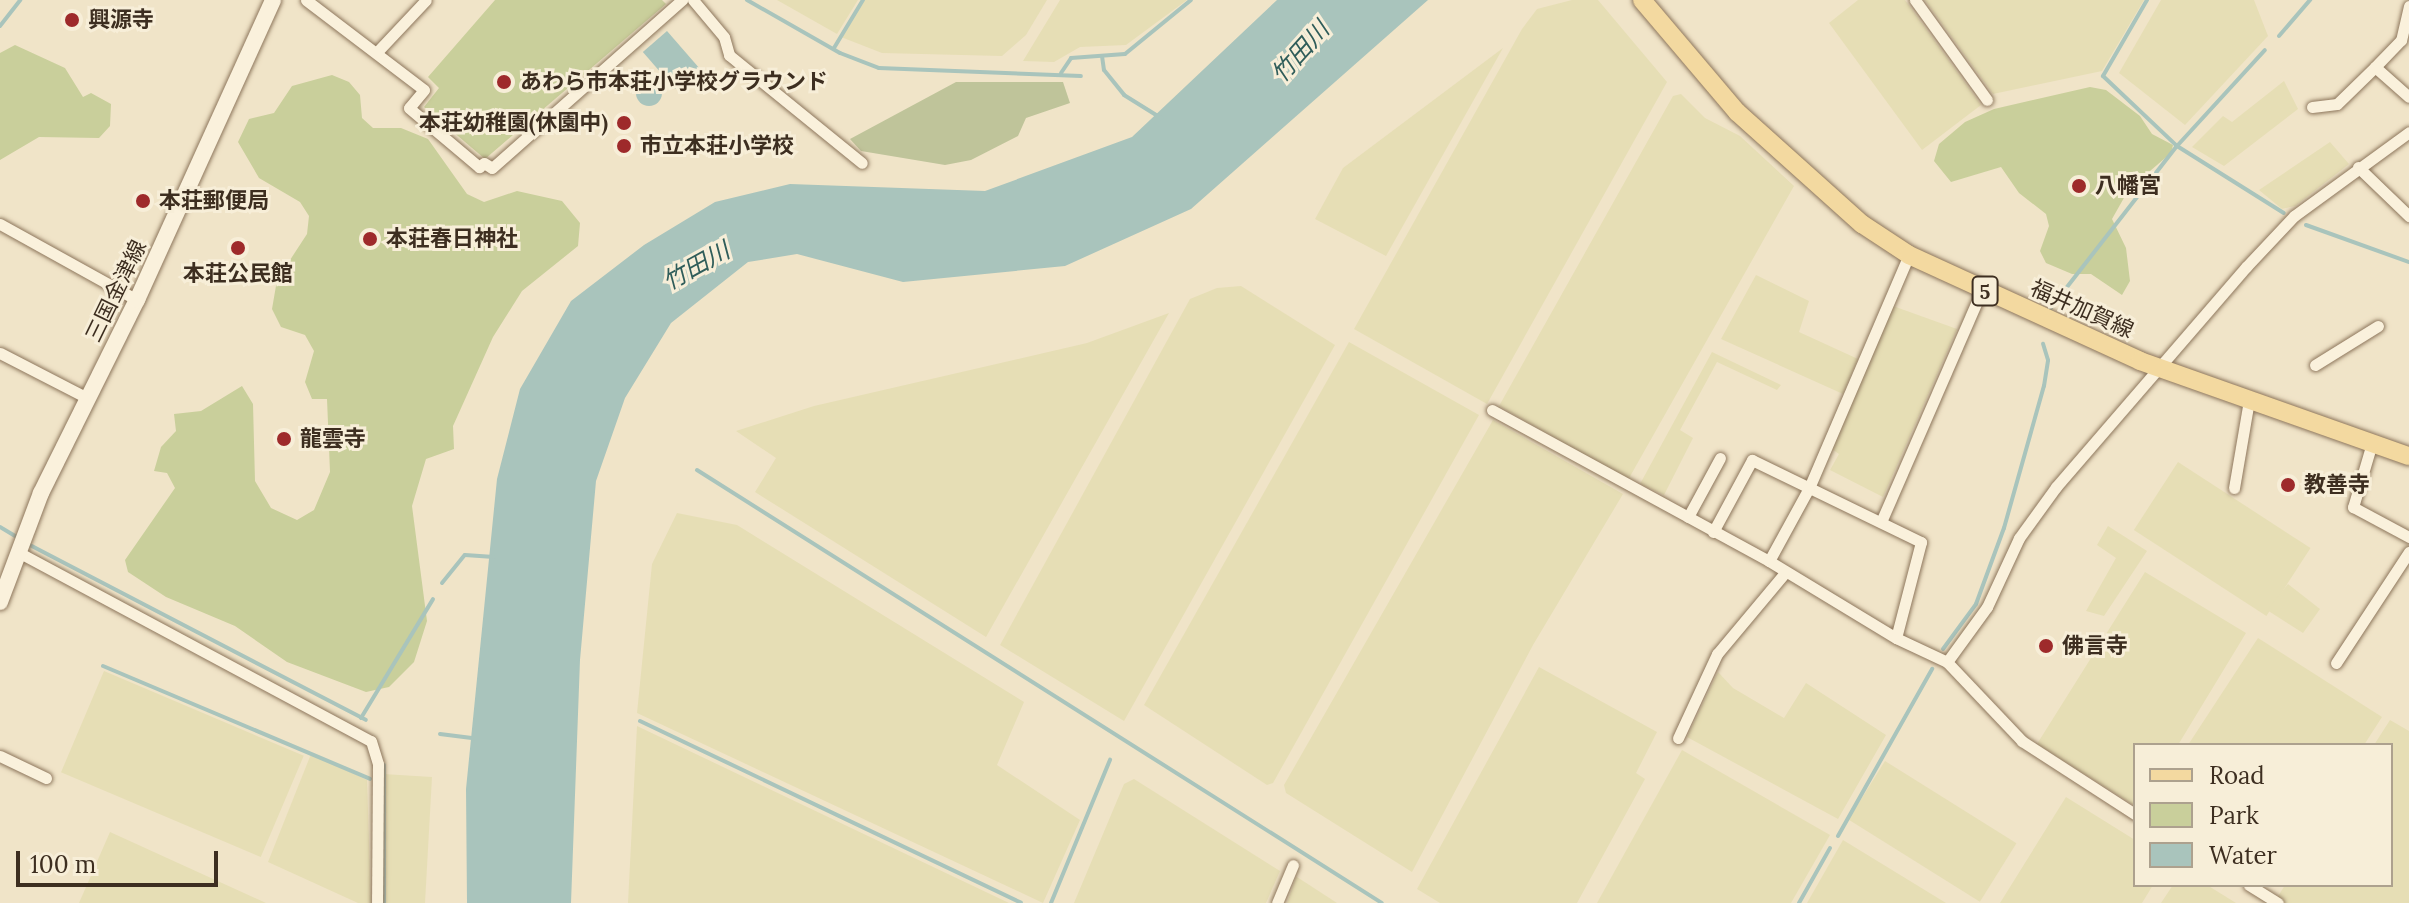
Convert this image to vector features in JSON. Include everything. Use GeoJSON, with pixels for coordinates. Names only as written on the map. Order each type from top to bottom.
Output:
{"type":"FeatureCollection","features":[{"type":"Feature","properties":{"kind":"main road","name":"三国金津線"},"geometry":{"type":"LineString","coordinates":[[1,595],[87,398],[137,300],[273,0]]}},
{"type":"Feature","properties":{"kind":"main road","name":"福井加賀線"},"geometry":{"type":"LineString","coordinates":[[1642,0],[1737,112],[1862,224],[1909,255],[2159,368],[2409,456]]}},
{"type":"Feature","properties":{"kind":"street"},"geometry":{"type":"LineString","coordinates":[[306,0],[424,90],[409,108],[479,167],[492,168],[682,0]]}},
{"type":"Feature","properties":{"kind":"street"},"geometry":{"type":"LineString","coordinates":[[377,52],[426,0]]}},
{"type":"Feature","properties":{"kind":"street"},"geometry":{"type":"LineString","coordinates":[[693,0],[724,37],[729,55],[862,163]]}},
{"type":"Feature","properties":{"kind":"street"},"geometry":{"type":"LineString","coordinates":[[1915,0],[1987,100]]}},
{"type":"Feature","properties":{"kind":"street"},"geometry":{"type":"LineString","coordinates":[[2312,107],[2337,104],[2401,40],[2409,6]]}},
{"type":"Feature","properties":{"kind":"street"},"geometry":{"type":"LineString","coordinates":[[2375,67],[2409,97]]}},
{"type":"Feature","properties":{"kind":"street"},"geometry":{"type":"LineString","coordinates":[[1947,662],[1987,607],[2019,538],[2056,487],[2277,232],[2358,167],[2409,132]]}},
{"type":"Feature","properties":{"kind":"street"},"geometry":{"type":"LineString","coordinates":[[2358,167],[2409,216]]}},
{"type":"Feature","properties":{"kind":"street"},"geometry":{"type":"LineString","coordinates":[[0,224],[137,300]]}},
{"type":"Feature","properties":{"kind":"street"},"geometry":{"type":"LineString","coordinates":[[1769,561],[1809,488],[1909,255]]}},
{"type":"Feature","properties":{"kind":"street"},"geometry":{"type":"LineString","coordinates":[[1881,522],[1982,290]]}},
{"type":"Feature","properties":{"kind":"street"},"geometry":{"type":"LineString","coordinates":[[2315,365],[2378,326]]}},
{"type":"Feature","properties":{"kind":"street"},"geometry":{"type":"LineString","coordinates":[[0,353],[87,398]]}},
{"type":"Feature","properties":{"kind":"street"},"geometry":{"type":"LineString","coordinates":[[2234,488],[2249,400]]}},
{"type":"Feature","properties":{"kind":"street"},"geometry":{"type":"LineString","coordinates":[[1492,410],[1769,561],[1784,574],[1896,638],[1947,662],[2022,741],[2133,813]]}},
{"type":"Feature","properties":{"kind":"street"},"geometry":{"type":"LineString","coordinates":[[2372,443],[2353,507],[2409,537]]}},
{"type":"Feature","properties":{"kind":"street"},"geometry":{"type":"LineString","coordinates":[[1688,517],[1720,458]]}},
{"type":"Feature","properties":{"kind":"street"},"geometry":{"type":"LineString","coordinates":[[1713,532],[1752,460],[1921,542],[1896,638]]}},
{"type":"Feature","properties":{"kind":"street"},"geometry":{"type":"LineString","coordinates":[[21,544],[371,741],[378,764],[377,903]]}},
{"type":"Feature","properties":{"kind":"street"},"geometry":{"type":"LineString","coordinates":[[2336,663],[2409,552]]}},
{"type":"Feature","properties":{"kind":"street"},"geometry":{"type":"LineString","coordinates":[[1678,738],[1717,654],[1784,574]]}},
{"type":"Feature","properties":{"kind":"street"},"geometry":{"type":"LineString","coordinates":[[0,756],[46,778]]}},
{"type":"Feature","properties":{"kind":"street"},"geometry":{"type":"LineString","coordinates":[[1277,903],[1293,865]]}},
{"type":"Feature","properties":{"kind":"street"},"geometry":{"type":"LineString","coordinates":[[2252,887],[2278,903]]}},
{"type":"Feature","properties":{"kind":"shaded area"},"geometry":{"type":"Polygon","coordinates":[[[777,0],[858,0],[837,34],[777,0]]]}},
{"type":"Feature","properties":{"kind":"shaded area"},"geometry":{"type":"Polygon","coordinates":[[[864,0],[1047,0],[1026,35],[1002,56],[882,53],[841,37],[864,0]]]}},
{"type":"Feature","properties":{"kind":"shaded area"},"geometry":{"type":"Polygon","coordinates":[[[1060,0],[1187,0],[1126,45],[1080,47],[1054,62],[1023,61],[1060,0]]]}},
{"type":"Feature","properties":{"kind":"shaded area"},"geometry":{"type":"Polygon","coordinates":[[[1572,0],[1598,0],[1667,82],[1487,404],[1354,329],[1522,29],[1537,9],[1572,0]]]}},
{"type":"Feature","properties":{"kind":"shaded area"},"geometry":{"type":"Polygon","coordinates":[[[1858,0],[1905,0],[1981,105],[1922,150],[1829,23],[1858,0]]]}},
{"type":"Feature","properties":{"kind":"shaded area"},"geometry":{"type":"Polygon","coordinates":[[[1925,0],[2144,0],[2102,71],[1993,94],[1925,0]]]}},
{"type":"Feature","properties":{"kind":"shaded area"},"geometry":{"type":"Polygon","coordinates":[[[2161,0],[2254,0],[2268,36],[2185,125],[2119,73],[2161,0]]]}},
{"type":"Feature","properties":{"kind":"shaded area"},"geometry":{"type":"Polygon","coordinates":[[[1503,48],[1386,256],[1315,219],[1343,168],[1503,48]]]}},
{"type":"Feature","properties":{"kind":"shaded area"},"geometry":{"type":"Polygon","coordinates":[[[2284,81],[2298,109],[2224,166],[2192,147],[2223,116],[2232,122],[2284,81]]]}},
{"type":"Feature","properties":{"kind":"shaded area"},"geometry":{"type":"Polygon","coordinates":[[[1681,94],[1705,118],[1740,136],[1794,186],[1628,480],[1499,406],[1673,96],[1681,94]]]}},
{"type":"Feature","properties":{"kind":"shaded area"},"geometry":{"type":"Polygon","coordinates":[[[2330,142],[2349,164],[2295,206],[2282,209],[2259,190],[2330,142]]]}},
{"type":"Feature","properties":{"kind":"shaded area"},"geometry":{"type":"Polygon","coordinates":[[[1756,275],[1809,301],[1799,332],[1858,359],[1843,394],[1721,339],[1756,275]]]}},
{"type":"Feature","properties":{"kind":"shaded area"},"geometry":{"type":"Polygon","coordinates":[[[1241,286],[1335,345],[1124,721],[1000,645],[1190,299],[1217,288],[1241,286]]]}},
{"type":"Feature","properties":{"kind":"shaded area"},"geometry":{"type":"Polygon","coordinates":[[[1893,306],[1957,329],[1883,497],[1830,470],[1839,454],[1829,447],[1893,306]]]}},
{"type":"Feature","properties":{"kind":"shaded area"},"geometry":{"type":"Polygon","coordinates":[[[1169,313],[986,637],[755,492],[776,458],[736,431],[814,406],[1087,343],[1169,313]]]}},
{"type":"Feature","properties":{"kind":"shaded area"},"geometry":{"type":"Polygon","coordinates":[[[1349,342],[1479,415],[1273,783],[1267,785],[1144,705],[1349,342]]]}},
{"type":"Feature","properties":{"kind":"shaded area"},"geometry":{"type":"Polygon","coordinates":[[[1712,352],[1781,385],[1777,390],[1717,362],[1680,430],[1693,438],[1664,495],[1640,484],[1712,352]]]}},
{"type":"Feature","properties":{"kind":"shaded area"},"geometry":{"type":"Polygon","coordinates":[[[1493,420],[1623,494],[1533,645],[1412,872],[1286,793],[1284,785],[1493,420]]]}},
{"type":"Feature","properties":{"kind":"shaded area"},"geometry":{"type":"Polygon","coordinates":[[[2178,462],[2311,548],[2266,616],[2134,530],[2178,462]]]}},
{"type":"Feature","properties":{"kind":"shaded area"},"geometry":{"type":"Polygon","coordinates":[[[677,513],[737,525],[1024,702],[997,765],[1080,820],[1043,903],[637,713],[652,564],[677,513]]]}},
{"type":"Feature","properties":{"kind":"shaded area"},"geometry":{"type":"Polygon","coordinates":[[[2108,526],[2147,551],[2104,616],[2086,611],[2116,558],[2097,545],[2108,526]]]}},
{"type":"Feature","properties":{"kind":"shaded area"},"geometry":{"type":"Polygon","coordinates":[[[2145,572],[2246,633],[2179,743],[2133,743],[2133,805],[2037,744],[2145,572]]]}},
{"type":"Feature","properties":{"kind":"shaded area"},"geometry":{"type":"Polygon","coordinates":[[[2288,584],[2320,609],[2303,633],[2267,610],[2288,584]]]}},
{"type":"Feature","properties":{"kind":"shaded area"},"geometry":{"type":"Polygon","coordinates":[[[2258,638],[2382,717],[2365,743],[2189,743],[2258,638]]]}},
{"type":"Feature","properties":{"kind":"shaded area"},"geometry":{"type":"Polygon","coordinates":[[[1539,667],[1657,732],[1636,773],[1645,779],[1577,903],[1440,903],[1417,889],[1539,667]]]}},
{"type":"Feature","properties":{"kind":"shaded area"},"geometry":{"type":"Polygon","coordinates":[[[104,671],[304,756],[261,857],[61,772],[104,671]]]}},
{"type":"Feature","properties":{"kind":"shaded area"},"geometry":{"type":"Polygon","coordinates":[[[1718,672],[1733,688],[1784,718],[1806,683],[1886,735],[1838,819],[1687,737],[1718,672]]]}},
{"type":"Feature","properties":{"kind":"shaded area"},"geometry":{"type":"Polygon","coordinates":[[[2390,720],[2409,731],[2409,903],[2274,903],[2284,887],[2393,887],[2393,743],[2375,743],[2390,720]]]}},
{"type":"Feature","properties":{"kind":"shaded area"},"geometry":{"type":"Polygon","coordinates":[[[637,726],[868,836],[1009,903],[628,903],[637,726]]]}},
{"type":"Feature","properties":{"kind":"shaded area"},"geometry":{"type":"Polygon","coordinates":[[[1682,750],[1830,835],[1791,903],[1597,903],[1682,750]]]}},
{"type":"Feature","properties":{"kind":"shaded area"},"geometry":{"type":"Polygon","coordinates":[[[311,754],[367,780],[371,903],[358,903],[268,862],[311,754]]]}},
{"type":"Feature","properties":{"kind":"shaded area"},"geometry":{"type":"Polygon","coordinates":[[[1885,761],[2016,843],[1980,902],[1848,820],[1885,761]]]}},
{"type":"Feature","properties":{"kind":"shaded area"},"geometry":{"type":"Polygon","coordinates":[[[383,774],[432,777],[425,903],[382,903],[383,774]]]}},
{"type":"Feature","properties":{"kind":"shaded area"},"geometry":{"type":"Polygon","coordinates":[[[1134,779],[1280,871],[1266,903],[1074,903],[1124,784],[1134,779]]]}},
{"type":"Feature","properties":{"kind":"shaded area"},"geometry":{"type":"Polygon","coordinates":[[[2066,797],[2133,839],[2133,887],[2152,887],[2142,903],[2000,903],[2066,797]]]}},
{"type":"Feature","properties":{"kind":"shaded area"},"geometry":{"type":"Polygon","coordinates":[[[110,832],[266,903],[79,903],[110,832]]]}},
{"type":"Feature","properties":{"kind":"shaded area"},"geometry":{"type":"Polygon","coordinates":[[[1843,840],[1946,903],[1807,903],[1843,840]]]}},
{"type":"Feature","properties":{"kind":"shaded area"},"geometry":{"type":"Polygon","coordinates":[[[1297,877],[1337,903],[1287,903],[1297,877]]]}},
{"type":"Feature","properties":{"kind":"shaded area"},"geometry":{"type":"Polygon","coordinates":[[[2172,887],[2210,887],[2236,903],[2161,903],[2172,887]]]}},
{"type":"Feature","properties":{"kind":"green space","name":"あわら市本荘小学校グラウンド"},"geometry":{"type":"Polygon","coordinates":[[[495,0],[662,0],[666,4],[485,159],[424,107],[439,88],[428,77],[495,0]]]}},
{"type":"Feature","properties":{"kind":"green space"},"geometry":{"type":"Polygon","coordinates":[[[15,45],[65,68],[83,97],[91,93],[111,104],[110,126],[99,138],[39,137],[0,160],[0,53],[15,45]]]}},
{"type":"Feature","properties":{"kind":"green space"},"geometry":{"type":"Polygon","coordinates":[[[332,75],[349,82],[360,95],[362,118],[373,128],[401,128],[428,139],[467,194],[484,202],[517,191],[562,201],[580,223],[578,246],[522,291],[493,337],[453,426],[454,449],[426,459],[412,506],[427,621],[414,662],[389,687],[366,692],[287,662],[235,626],[166,597],[128,572],[125,560],[175,488],[167,473],[154,471],[161,447],[176,431],[174,414],[201,411],[242,386],[253,404],[255,481],[271,508],[297,520],[314,510],[330,472],[327,399],[312,399],[305,382],[314,351],[305,335],[281,327],[272,309],[277,280],[307,234],[309,216],[300,202],[259,178],[238,142],[249,119],[274,113],[292,86],[332,75]]]}},
{"type":"Feature","properties":{"kind":"green space"},"geometry":{"type":"Polygon","coordinates":[[[956,82],[1063,82],[1070,103],[1026,118],[1018,136],[971,160],[945,165],[861,151],[850,139],[956,82]]]}},
{"type":"Feature","properties":{"kind":"green space"},"geometry":{"type":"Polygon","coordinates":[[[2090,87],[2106,90],[2140,116],[2152,134],[2173,145],[2171,153],[2129,189],[2112,219],[2126,248],[2130,281],[2122,295],[2091,274],[2072,274],[2046,263],[2040,251],[2049,226],[2046,214],[2019,193],[2001,167],[1951,182],[1934,161],[1939,144],[1965,122],[1994,109],[2090,87]]]}},
{"type":"Feature","properties":{"kind":"water","name":"竹田川"},"geometry":{"type":"Polygon","coordinates":[[[1277,0],[1428,0],[1191,209],[1065,266],[903,282],[797,254],[748,262],[671,323],[625,398],[596,481],[580,660],[571,903],[467,903],[466,789],[497,479],[520,389],[571,301],[644,245],[715,202],[790,184],[985,191],[1132,137],[1277,0]]]}},
{"type":"Feature","properties":{"kind":"water"},"geometry":{"type":"Polygon","coordinates":[[[667,31],[699,68],[675,89],[643,52],[667,31]]]}},
{"type":"Feature","properties":{"kind":"water"},"geometry":{"type":"Polygon","coordinates":[[[649,80],[658,84],[662,93],[658,102],[649,106],[640,102],[636,93],[640,84],[649,80]]]}},
{"type":"Feature","properties":{"kind":"waterway"},"geometry":{"type":"LineString","coordinates":[[0,26],[20,0]]}},
{"type":"Feature","properties":{"kind":"waterway"},"geometry":{"type":"LineString","coordinates":[[747,0],[840,53],[879,68],[1081,76]]}},
{"type":"Feature","properties":{"kind":"waterway"},"geometry":{"type":"LineString","coordinates":[[834,48],[863,0]]}},
{"type":"Feature","properties":{"kind":"waterway"},"geometry":{"type":"LineString","coordinates":[[1061,73],[1071,58],[1125,54],[1191,0]]}},
{"type":"Feature","properties":{"kind":"waterway"},"geometry":{"type":"LineString","coordinates":[[2147,0],[2103,76],[2177,146],[2284,213]]}},
{"type":"Feature","properties":{"kind":"waterway"},"geometry":{"type":"LineString","coordinates":[[2279,36],[2310,0]]}},
{"type":"Feature","properties":{"kind":"waterway"},"geometry":{"type":"LineString","coordinates":[[2046,314],[2177,146],[2265,50]]}},
{"type":"Feature","properties":{"kind":"waterway"},"geometry":{"type":"LineString","coordinates":[[1102,56],[1104,70],[1124,95],[1161,118]]}},
{"type":"Feature","properties":{"kind":"waterway"},"geometry":{"type":"LineString","coordinates":[[2306,225],[2409,262]]}},
{"type":"Feature","properties":{"kind":"waterway"},"geometry":{"type":"LineString","coordinates":[[1943,649],[1976,604],[2004,528],[2044,386],[2048,360],[2043,344]]}},
{"type":"Feature","properties":{"kind":"waterway"},"geometry":{"type":"LineString","coordinates":[[697,470],[1382,903]]}},
{"type":"Feature","properties":{"kind":"waterway"},"geometry":{"type":"LineString","coordinates":[[0,527],[18,538]]}},
{"type":"Feature","properties":{"kind":"waterway"},"geometry":{"type":"LineString","coordinates":[[26,543],[366,720]]}},
{"type":"Feature","properties":{"kind":"waterway"},"geometry":{"type":"LineString","coordinates":[[442,583],[465,555],[494,557]]}},
{"type":"Feature","properties":{"kind":"waterway"},"geometry":{"type":"LineString","coordinates":[[361,718],[433,599]]}},
{"type":"Feature","properties":{"kind":"waterway"},"geometry":{"type":"LineString","coordinates":[[103,666],[370,779]]}},
{"type":"Feature","properties":{"kind":"waterway"},"geometry":{"type":"LineString","coordinates":[[1838,836],[1932,669]]}},
{"type":"Feature","properties":{"kind":"waterway"},"geometry":{"type":"LineString","coordinates":[[640,721],[1021,903]]}},
{"type":"Feature","properties":{"kind":"waterway"},"geometry":{"type":"LineString","coordinates":[[440,734],[474,738]]}},
{"type":"Feature","properties":{"kind":"waterway"},"geometry":{"type":"LineString","coordinates":[[1051,903],[1110,760]]}},
{"type":"Feature","properties":{"kind":"waterway"},"geometry":{"type":"LineString","coordinates":[[384,765],[384,903]]}},
{"type":"Feature","properties":{"kind":"waterway"},"geometry":{"type":"LineString","coordinates":[[1799,903],[1830,848]]}},
{"type":"Feature","properties":{"kind":"place","name":"興源寺"},"geometry":{"type":"Point","coordinates":[72,20]}},
{"type":"Feature","properties":{"kind":"place","name":"あわら市本荘小学校グラウンド"},"geometry":{"type":"Point","coordinates":[504,82]}},
{"type":"Feature","properties":{"kind":"place","name":"本荘幼稚園(休園中)"},"geometry":{"type":"Point","coordinates":[624,123]}},
{"type":"Feature","properties":{"kind":"place","name":"市立本荘小学校"},"geometry":{"type":"Point","coordinates":[624,146]}},
{"type":"Feature","properties":{"kind":"place","name":"八幡宮"},"geometry":{"type":"Point","coordinates":[2079,186]}},
{"type":"Feature","properties":{"kind":"place","name":"本荘郵便局"},"geometry":{"type":"Point","coordinates":[143,201]}},
{"type":"Feature","properties":{"kind":"place","name":"本荘春日神社"},"geometry":{"type":"Point","coordinates":[370,239]}},
{"type":"Feature","properties":{"kind":"place","name":"本荘公民館"},"geometry":{"type":"Point","coordinates":[238,248]}},
{"type":"Feature","properties":{"kind":"place","name":"龍雲寺"},"geometry":{"type":"Point","coordinates":[284,439]}},
{"type":"Feature","properties":{"kind":"place","name":"教善寺"},"geometry":{"type":"Point","coordinates":[2288,485]}},
{"type":"Feature","properties":{"kind":"place","name":"佛言寺"},"geometry":{"type":"Point","coordinates":[2046,646]}}]}
